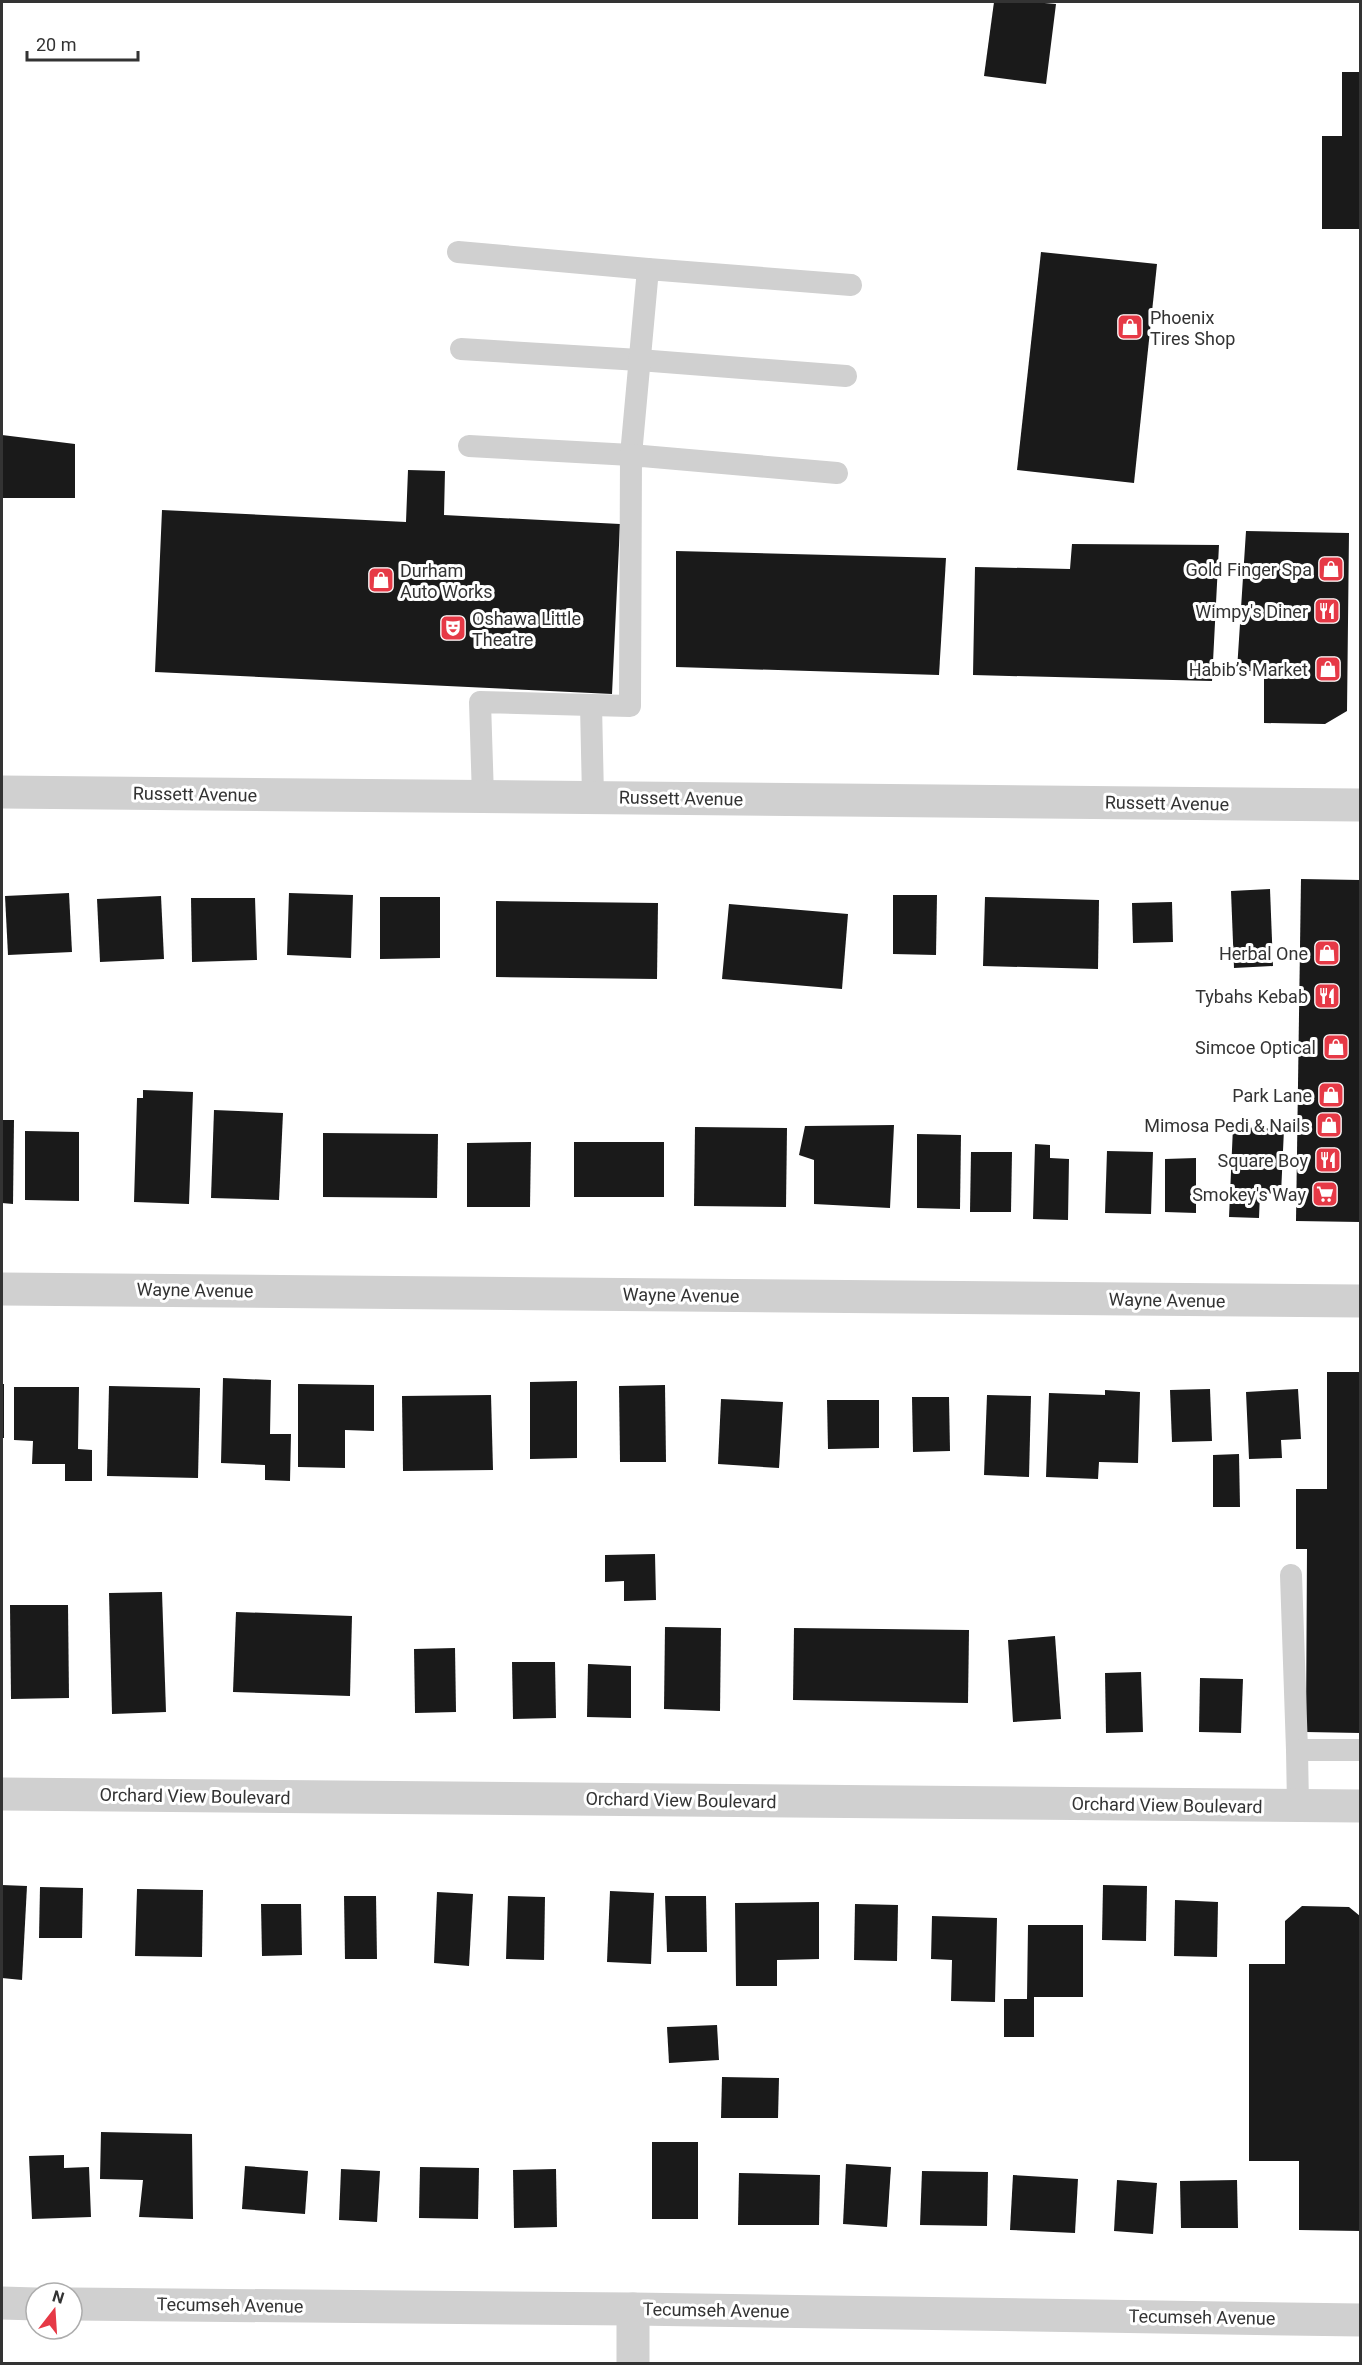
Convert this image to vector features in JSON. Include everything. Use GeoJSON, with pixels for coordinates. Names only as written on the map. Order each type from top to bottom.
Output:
{"type":"FeatureCollection","features":[{"type":"Feature","properties":{"kind":"street","name":"Russett Avenue"},"geometry":{"type":"LineString","coordinates":[[2,792],[1360,804]]}},
{"type":"Feature","properties":{"kind":"street","name":"Wayne Avenue"},"geometry":{"type":"LineString","coordinates":[[2,1289],[1360,1301]]}},
{"type":"Feature","properties":{"kind":"street","name":"Orchard View Boulevard"},"geometry":{"type":"LineString","coordinates":[[2,1794],[1360,1806]]}},
{"type":"Feature","properties":{"kind":"street"},"geometry":{"type":"LineString","coordinates":[[2,2303],[24,2304]]}},
{"type":"Feature","properties":{"kind":"street","name":"Tecumseh Avenue"},"geometry":{"type":"LineString","coordinates":[[84,2304],[633,2309],[1360,2320]]}},
{"type":"Feature","properties":{"kind":"street"},"geometry":{"type":"LineString","coordinates":[[633,2309],[633,2364]]}},
{"type":"Feature","properties":{"kind":"lane"},"geometry":{"type":"LineString","coordinates":[[458,252],[851,285]]}},
{"type":"Feature","properties":{"kind":"lane"},"geometry":{"type":"LineString","coordinates":[[483,797],[480,702],[630,706],[631,455],[648,269]]}},
{"type":"Feature","properties":{"kind":"lane"},"geometry":{"type":"LineString","coordinates":[[461,349],[846,376]]}},
{"type":"Feature","properties":{"kind":"lane"},"geometry":{"type":"LineString","coordinates":[[469,446],[631,455],[837,473]]}},
{"type":"Feature","properties":{"kind":"lane"},"geometry":{"type":"LineString","coordinates":[[591,705],[593,797]]}},
{"type":"Feature","properties":{"kind":"lane"},"geometry":{"type":"LineString","coordinates":[[1291,1575],[1298,1806]]}},
{"type":"Feature","properties":{"kind":"lane"},"geometry":{"type":"LineString","coordinates":[[1297,1750],[1360,1750]]}},
{"type":"Feature","properties":{"kind":"building"},"geometry":{"type":"Polygon","coordinates":[[[994,2],[1056,4],[1046,84],[984,76],[994,2]]]}},
{"type":"Feature","properties":{"kind":"building"},"geometry":{"type":"Polygon","coordinates":[[[1342,72],[1360,72],[1360,229],[1322,229],[1322,136],[1342,136],[1342,72]]]}},
{"type":"Feature","properties":{"kind":"building"},"geometry":{"type":"Polygon","coordinates":[[[1041,252],[1157,264],[1134,483],[1017,470],[1041,252]]]}},
{"type":"Feature","properties":{"kind":"building"},"geometry":{"type":"Polygon","coordinates":[[[2,435],[75,444],[75,498],[2,498],[2,435]]]}},
{"type":"Feature","properties":{"kind":"building"},"geometry":{"type":"Polygon","coordinates":[[[408,470],[445,471],[444,515],[620,524],[612,694],[155,672],[162,510],[406,522],[408,470]]]}},
{"type":"Feature","properties":{"kind":"building"},"geometry":{"type":"Polygon","coordinates":[[[1246,531],[1349,533],[1347,711],[1325,724],[1264,723],[1264,672],[1237,670],[1246,531]]]}},
{"type":"Feature","properties":{"kind":"building"},"geometry":{"type":"Polygon","coordinates":[[[1072,544],[1219,545],[1212,681],[973,675],[975,567],[1070,569],[1072,544]]]}},
{"type":"Feature","properties":{"kind":"building"},"geometry":{"type":"Polygon","coordinates":[[[676,551],[946,558],[939,675],[676,667],[676,551]]]}},
{"type":"Feature","properties":{"kind":"building"},"geometry":{"type":"Polygon","coordinates":[[[1301,879],[1360,880],[1360,1222],[1296,1221],[1301,879]]]}},
{"type":"Feature","properties":{"kind":"building"},"geometry":{"type":"Polygon","coordinates":[[[1270,889],[1273,966],[1234,968],[1231,891],[1270,889]]]}},
{"type":"Feature","properties":{"kind":"building"},"geometry":{"type":"Polygon","coordinates":[[[69,893],[72,952],[8,955],[5,896],[69,893]]]}},
{"type":"Feature","properties":{"kind":"building"},"geometry":{"type":"Polygon","coordinates":[[[289,893],[353,895],[351,958],[287,955],[289,893]]]}},
{"type":"Feature","properties":{"kind":"building"},"geometry":{"type":"Polygon","coordinates":[[[893,895],[937,895],[936,955],[893,954],[893,895]]]}},
{"type":"Feature","properties":{"kind":"building"},"geometry":{"type":"Polygon","coordinates":[[[161,896],[164,959],[100,962],[97,899],[161,896]]]}},
{"type":"Feature","properties":{"kind":"building"},"geometry":{"type":"Polygon","coordinates":[[[380,897],[440,897],[440,958],[380,959],[380,897]]]}},
{"type":"Feature","properties":{"kind":"building"},"geometry":{"type":"Polygon","coordinates":[[[985,897],[1099,900],[1098,969],[983,966],[985,897]]]}},
{"type":"Feature","properties":{"kind":"building"},"geometry":{"type":"Polygon","coordinates":[[[191,898],[255,898],[257,960],[192,962],[191,898]]]}},
{"type":"Feature","properties":{"kind":"building"},"geometry":{"type":"Polygon","coordinates":[[[496,901],[658,903],[657,979],[496,977],[496,901]]]}},
{"type":"Feature","properties":{"kind":"building"},"geometry":{"type":"Polygon","coordinates":[[[1172,902],[1173,942],[1133,943],[1132,903],[1172,902]]]}},
{"type":"Feature","properties":{"kind":"building"},"geometry":{"type":"Polygon","coordinates":[[[729,904],[848,914],[842,989],[722,979],[729,904]]]}},
{"type":"Feature","properties":{"kind":"building"},"geometry":{"type":"Polygon","coordinates":[[[143,1090],[193,1092],[189,1204],[134,1202],[137,1098],[143,1098],[143,1090]]]}},
{"type":"Feature","properties":{"kind":"building"},"geometry":{"type":"Polygon","coordinates":[[[214,1110],[283,1113],[279,1200],[211,1198],[214,1110]]]}},
{"type":"Feature","properties":{"kind":"building"},"geometry":{"type":"Polygon","coordinates":[[[2,1120],[14,1120],[13,1204],[2,1203],[2,1120]]]}},
{"type":"Feature","properties":{"kind":"building"},"geometry":{"type":"Polygon","coordinates":[[[894,1125],[890,1208],[814,1204],[814,1160],[799,1155],[805,1126],[894,1125]]]}},
{"type":"Feature","properties":{"kind":"building"},"geometry":{"type":"Polygon","coordinates":[[[695,1127],[787,1128],[786,1207],[694,1206],[695,1127]]]}},
{"type":"Feature","properties":{"kind":"building"},"geometry":{"type":"Polygon","coordinates":[[[1233,1127],[1284,1129],[1281,1194],[1260,1193],[1259,1218],[1229,1217],[1233,1127]]]}},
{"type":"Feature","properties":{"kind":"building"},"geometry":{"type":"Polygon","coordinates":[[[25,1131],[79,1132],[79,1201],[25,1200],[25,1131]]]}},
{"type":"Feature","properties":{"kind":"building"},"geometry":{"type":"Polygon","coordinates":[[[323,1133],[438,1134],[437,1198],[323,1197],[323,1133]]]}},
{"type":"Feature","properties":{"kind":"building"},"geometry":{"type":"Polygon","coordinates":[[[917,1134],[961,1135],[960,1209],[917,1208],[917,1134]]]}},
{"type":"Feature","properties":{"kind":"building"},"geometry":{"type":"Polygon","coordinates":[[[531,1142],[530,1207],[467,1207],[467,1143],[531,1142]]]}},
{"type":"Feature","properties":{"kind":"building"},"geometry":{"type":"Polygon","coordinates":[[[574,1142],[664,1142],[664,1197],[574,1197],[574,1142]]]}},
{"type":"Feature","properties":{"kind":"building"},"geometry":{"type":"Polygon","coordinates":[[[1035,1144],[1050,1145],[1050,1158],[1069,1159],[1068,1220],[1033,1219],[1035,1144]]]}},
{"type":"Feature","properties":{"kind":"building"},"geometry":{"type":"Polygon","coordinates":[[[1107,1151],[1153,1152],[1151,1214],[1105,1213],[1107,1151]]]}},
{"type":"Feature","properties":{"kind":"building"},"geometry":{"type":"Polygon","coordinates":[[[971,1152],[1012,1152],[1011,1212],[970,1212],[971,1152]]]}},
{"type":"Feature","properties":{"kind":"building"},"geometry":{"type":"Polygon","coordinates":[[[1196,1158],[1196,1213],[1165,1212],[1165,1159],[1196,1158]]]}},
{"type":"Feature","properties":{"kind":"building"},"geometry":{"type":"Polygon","coordinates":[[[1327,1372],[1360,1372],[1360,1733],[1306,1732],[1307,1549],[1296,1549],[1296,1489],[1327,1489],[1327,1372]]]}},
{"type":"Feature","properties":{"kind":"building"},"geometry":{"type":"Polygon","coordinates":[[[223,1378],[271,1380],[270,1434],[291,1434],[290,1481],[265,1480],[265,1465],[221,1463],[223,1378]]]}},
{"type":"Feature","properties":{"kind":"building"},"geometry":{"type":"Polygon","coordinates":[[[577,1381],[577,1458],[530,1459],[530,1382],[577,1381]]]}},
{"type":"Feature","properties":{"kind":"building"},"geometry":{"type":"Polygon","coordinates":[[[2,1384],[4,1384],[4,1438],[2,1438],[2,1384]]]}},
{"type":"Feature","properties":{"kind":"building"},"geometry":{"type":"Polygon","coordinates":[[[298,1384],[374,1385],[374,1431],[345,1430],[345,1468],[298,1467],[298,1384]]]}},
{"type":"Feature","properties":{"kind":"building"},"geometry":{"type":"Polygon","coordinates":[[[665,1385],[666,1462],[620,1462],[619,1386],[665,1385]]]}},
{"type":"Feature","properties":{"kind":"building"},"geometry":{"type":"Polygon","coordinates":[[[109,1386],[200,1388],[198,1478],[107,1476],[109,1386]]]}},
{"type":"Feature","properties":{"kind":"building"},"geometry":{"type":"Polygon","coordinates":[[[14,1387],[79,1387],[78,1449],[92,1450],[92,1481],[65,1481],[65,1464],[32,1464],[33,1441],[14,1440],[14,1387]]]}},
{"type":"Feature","properties":{"kind":"building"},"geometry":{"type":"Polygon","coordinates":[[[1210,1389],[1212,1441],[1172,1442],[1170,1390],[1210,1389]]]}},
{"type":"Feature","properties":{"kind":"building"},"geometry":{"type":"Polygon","coordinates":[[[1298,1389],[1301,1439],[1281,1440],[1282,1458],[1249,1459],[1246,1392],[1298,1389]]]}},
{"type":"Feature","properties":{"kind":"building"},"geometry":{"type":"Polygon","coordinates":[[[1105,1390],[1140,1392],[1138,1463],[1099,1462],[1098,1479],[1046,1477],[1049,1393],[1105,1395],[1105,1390]]]}},
{"type":"Feature","properties":{"kind":"building"},"geometry":{"type":"Polygon","coordinates":[[[491,1395],[493,1470],[403,1471],[402,1396],[491,1395]]]}},
{"type":"Feature","properties":{"kind":"building"},"geometry":{"type":"Polygon","coordinates":[[[987,1395],[1031,1396],[1029,1477],[984,1475],[987,1395]]]}},
{"type":"Feature","properties":{"kind":"building"},"geometry":{"type":"Polygon","coordinates":[[[912,1397],[949,1397],[950,1451],[913,1452],[912,1397]]]}},
{"type":"Feature","properties":{"kind":"building"},"geometry":{"type":"Polygon","coordinates":[[[721,1399],[783,1402],[779,1468],[718,1464],[721,1399]]]}},
{"type":"Feature","properties":{"kind":"building"},"geometry":{"type":"Polygon","coordinates":[[[827,1400],[879,1400],[879,1448],[828,1449],[827,1400]]]}},
{"type":"Feature","properties":{"kind":"building"},"geometry":{"type":"Polygon","coordinates":[[[1239,1454],[1240,1507],[1213,1507],[1213,1455],[1239,1454]]]}},
{"type":"Feature","properties":{"kind":"building"},"geometry":{"type":"Polygon","coordinates":[[[655,1554],[656,1600],[624,1601],[624,1581],[605,1582],[605,1555],[655,1554]]]}},
{"type":"Feature","properties":{"kind":"building"},"geometry":{"type":"Polygon","coordinates":[[[162,1592],[166,1712],[112,1714],[109,1593],[162,1592]]]}},
{"type":"Feature","properties":{"kind":"building"},"geometry":{"type":"Polygon","coordinates":[[[10,1605],[68,1605],[69,1698],[11,1699],[10,1605]]]}},
{"type":"Feature","properties":{"kind":"building"},"geometry":{"type":"Polygon","coordinates":[[[236,1612],[352,1616],[350,1696],[233,1692],[236,1612]]]}},
{"type":"Feature","properties":{"kind":"building"},"geometry":{"type":"Polygon","coordinates":[[[665,1627],[721,1628],[720,1711],[664,1709],[665,1627]]]}},
{"type":"Feature","properties":{"kind":"building"},"geometry":{"type":"Polygon","coordinates":[[[794,1628],[969,1630],[968,1703],[793,1700],[794,1628]]]}},
{"type":"Feature","properties":{"kind":"building"},"geometry":{"type":"Polygon","coordinates":[[[1055,1636],[1061,1719],[1013,1722],[1008,1640],[1055,1636]]]}},
{"type":"Feature","properties":{"kind":"building"},"geometry":{"type":"Polygon","coordinates":[[[455,1648],[456,1712],[415,1713],[414,1649],[455,1648]]]}},
{"type":"Feature","properties":{"kind":"building"},"geometry":{"type":"Polygon","coordinates":[[[512,1662],[555,1662],[556,1718],[513,1719],[512,1662]]]}},
{"type":"Feature","properties":{"kind":"building"},"geometry":{"type":"Polygon","coordinates":[[[588,1664],[631,1666],[631,1718],[587,1717],[588,1664]]]}},
{"type":"Feature","properties":{"kind":"building"},"geometry":{"type":"Polygon","coordinates":[[[1141,1672],[1143,1732],[1106,1733],[1105,1673],[1141,1672]]]}},
{"type":"Feature","properties":{"kind":"building"},"geometry":{"type":"Polygon","coordinates":[[[1200,1678],[1243,1679],[1241,1733],[1199,1732],[1200,1678]]]}},
{"type":"Feature","properties":{"kind":"building"},"geometry":{"type":"Polygon","coordinates":[[[2,1885],[27,1886],[22,1980],[2,1978],[2,1885]]]}},
{"type":"Feature","properties":{"kind":"building"},"geometry":{"type":"Polygon","coordinates":[[[1103,1885],[1147,1886],[1146,1941],[1102,1940],[1103,1885]]]}},
{"type":"Feature","properties":{"kind":"building"},"geometry":{"type":"Polygon","coordinates":[[[40,1887],[83,1888],[82,1938],[39,1938],[40,1887]]]}},
{"type":"Feature","properties":{"kind":"building"},"geometry":{"type":"Polygon","coordinates":[[[137,1889],[203,1890],[202,1957],[135,1956],[137,1889]]]}},
{"type":"Feature","properties":{"kind":"building"},"geometry":{"type":"Polygon","coordinates":[[[610,1891],[654,1893],[651,1964],[607,1962],[610,1891]]]}},
{"type":"Feature","properties":{"kind":"building"},"geometry":{"type":"Polygon","coordinates":[[[437,1892],[473,1894],[469,1966],[434,1963],[437,1892]]]}},
{"type":"Feature","properties":{"kind":"building"},"geometry":{"type":"Polygon","coordinates":[[[344,1896],[376,1896],[377,1959],[345,1959],[344,1896]]]}},
{"type":"Feature","properties":{"kind":"building"},"geometry":{"type":"Polygon","coordinates":[[[508,1896],[545,1897],[544,1960],[506,1959],[508,1896]]]}},
{"type":"Feature","properties":{"kind":"building"},"geometry":{"type":"Polygon","coordinates":[[[665,1896],[706,1896],[707,1952],[667,1952],[665,1896]]]}},
{"type":"Feature","properties":{"kind":"building"},"geometry":{"type":"Polygon","coordinates":[[[1175,1900],[1218,1902],[1217,1957],[1174,1956],[1175,1900]]]}},
{"type":"Feature","properties":{"kind":"building"},"geometry":{"type":"Polygon","coordinates":[[[819,1902],[819,1959],[777,1960],[777,1986],[736,1986],[735,1903],[819,1902]]]}},
{"type":"Feature","properties":{"kind":"building"},"geometry":{"type":"Polygon","coordinates":[[[261,1904],[301,1904],[302,1955],[262,1956],[261,1904]]]}},
{"type":"Feature","properties":{"kind":"building"},"geometry":{"type":"Polygon","coordinates":[[[855,1904],[898,1905],[897,1961],[854,1960],[855,1904]]]}},
{"type":"Feature","properties":{"kind":"building"},"geometry":{"type":"Polygon","coordinates":[[[1302,1906],[1349,1907],[1360,1916],[1360,2231],[1299,2230],[1299,2161],[1249,2161],[1249,1964],[1285,1964],[1285,1921],[1302,1906]]]}},
{"type":"Feature","properties":{"kind":"building"},"geometry":{"type":"Polygon","coordinates":[[[932,1916],[997,1918],[995,2002],[951,2001],[952,1960],[931,1959],[932,1916]]]}},
{"type":"Feature","properties":{"kind":"building"},"geometry":{"type":"Polygon","coordinates":[[[1028,1925],[1083,1925],[1083,1997],[1034,1997],[1034,2037],[1004,2037],[1004,1999],[1027,1999],[1028,1925]]]}},
{"type":"Feature","properties":{"kind":"building"},"geometry":{"type":"Polygon","coordinates":[[[717,2025],[719,2060],[669,2063],[667,2027],[717,2025]]]}},
{"type":"Feature","properties":{"kind":"building"},"geometry":{"type":"Polygon","coordinates":[[[722,2077],[779,2078],[778,2118],[721,2118],[722,2077]]]}},
{"type":"Feature","properties":{"kind":"building"},"geometry":{"type":"Polygon","coordinates":[[[101,2132],[192,2134],[193,2219],[139,2217],[143,2180],[100,2179],[101,2132]]]}},
{"type":"Feature","properties":{"kind":"building"},"geometry":{"type":"Polygon","coordinates":[[[652,2142],[698,2142],[698,2219],[652,2219],[652,2142]]]}},
{"type":"Feature","properties":{"kind":"building"},"geometry":{"type":"Polygon","coordinates":[[[64,2155],[64,2168],[89,2167],[91,2217],[32,2219],[29,2156],[64,2155]]]}},
{"type":"Feature","properties":{"kind":"building"},"geometry":{"type":"Polygon","coordinates":[[[846,2164],[891,2167],[887,2227],[843,2224],[846,2164]]]}},
{"type":"Feature","properties":{"kind":"building"},"geometry":{"type":"Polygon","coordinates":[[[245,2166],[308,2171],[305,2214],[242,2209],[245,2166]]]}},
{"type":"Feature","properties":{"kind":"building"},"geometry":{"type":"Polygon","coordinates":[[[420,2167],[479,2168],[478,2219],[419,2218],[420,2167]]]}},
{"type":"Feature","properties":{"kind":"building"},"geometry":{"type":"Polygon","coordinates":[[[341,2169],[380,2171],[377,2222],[339,2220],[341,2169]]]}},
{"type":"Feature","properties":{"kind":"building"},"geometry":{"type":"Polygon","coordinates":[[[556,2169],[557,2227],[514,2228],[513,2170],[556,2169]]]}},
{"type":"Feature","properties":{"kind":"building"},"geometry":{"type":"Polygon","coordinates":[[[922,2171],[988,2172],[987,2226],[920,2225],[922,2171]]]}},
{"type":"Feature","properties":{"kind":"building"},"geometry":{"type":"Polygon","coordinates":[[[739,2173],[820,2175],[819,2225],[738,2225],[739,2173]]]}},
{"type":"Feature","properties":{"kind":"building"},"geometry":{"type":"Polygon","coordinates":[[[1013,2175],[1078,2179],[1075,2233],[1010,2230],[1013,2175]]]}},
{"type":"Feature","properties":{"kind":"building"},"geometry":{"type":"Polygon","coordinates":[[[1117,2180],[1157,2183],[1153,2234],[1114,2231],[1117,2180]]]}},
{"type":"Feature","properties":{"kind":"building"},"geometry":{"type":"Polygon","coordinates":[[[1237,2180],[1238,2228],[1181,2228],[1180,2181],[1237,2180]]]}},
{"type":"Feature","properties":{"kind":"place","name":"Phoenix Tires Shop"},"geometry":{"type":"Point","coordinates":[1130,327]}},
{"type":"Feature","properties":{"kind":"place","name":"Gold Finger Spa"},"geometry":{"type":"Point","coordinates":[1331,569]}},
{"type":"Feature","properties":{"kind":"place","name":"Durham Auto Works"},"geometry":{"type":"Point","coordinates":[381,580]}},
{"type":"Feature","properties":{"kind":"place","name":"Wimpy's Diner"},"geometry":{"type":"Point","coordinates":[1327,611]}},
{"type":"Feature","properties":{"kind":"place","name":"Oshawa Little Theatre"},"geometry":{"type":"Point","coordinates":[453,628]}},
{"type":"Feature","properties":{"kind":"place","name":"Habib’s Market"},"geometry":{"type":"Point","coordinates":[1328,669]}},
{"type":"Feature","properties":{"kind":"place","name":"Herbal One"},"geometry":{"type":"Point","coordinates":[1327,953]}},
{"type":"Feature","properties":{"kind":"place","name":"Tybahs Kebab"},"geometry":{"type":"Point","coordinates":[1327,996]}},
{"type":"Feature","properties":{"kind":"place","name":"Simcoe Optical"},"geometry":{"type":"Point","coordinates":[1336,1047]}},
{"type":"Feature","properties":{"kind":"place","name":"Park Lane"},"geometry":{"type":"Point","coordinates":[1331,1095]}},
{"type":"Feature","properties":{"kind":"place","name":"Mimosa Pedi & Nails"},"geometry":{"type":"Point","coordinates":[1329,1125]}},
{"type":"Feature","properties":{"kind":"place","name":"Square Boy"},"geometry":{"type":"Point","coordinates":[1328,1160]}},
{"type":"Feature","properties":{"kind":"place","name":"Smokey's Way"},"geometry":{"type":"Point","coordinates":[1325,1194]}}]}
